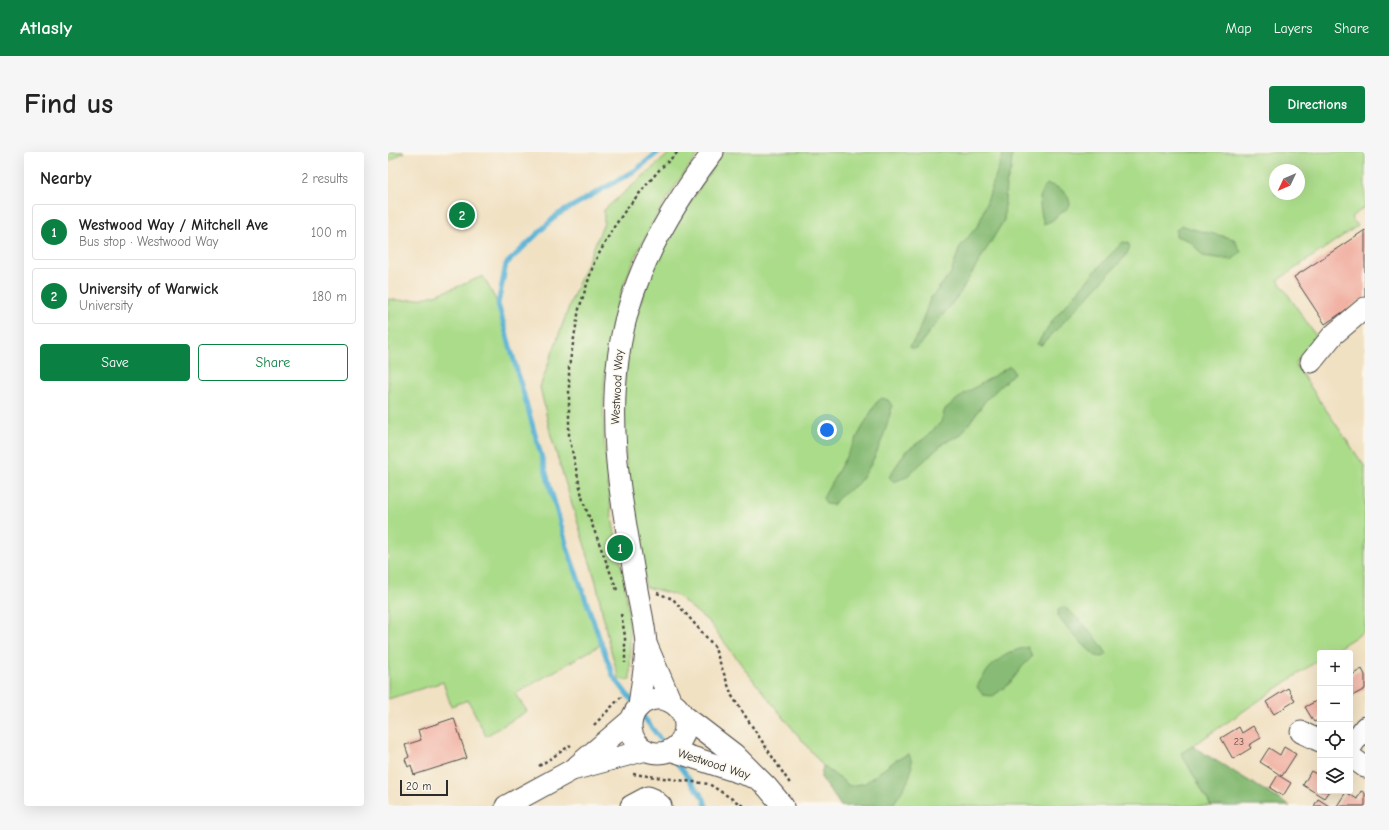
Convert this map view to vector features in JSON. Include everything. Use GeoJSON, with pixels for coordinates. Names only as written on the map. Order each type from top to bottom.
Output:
{"type":"FeatureCollection","features":[{"type":"Feature","properties":{"kind":"street","name":"Westwood Way"},"geometry":{"type":"LineString","coordinates":[[713,152],[688,185],[656,238],[640,272],[620,338],[614,408],[620,488],[646,643],[677,708],[734,754],[759,779],[788,797]]}},
{"type":"Feature","properties":{"kind":"street"},"geometry":{"type":"LineString","coordinates":[[1311,362],[1332,335],[1365,308]]}},
{"type":"Feature","properties":{"kind":"street","name":"Westwood Way"},"geometry":{"type":"LineString","coordinates":[[636,713],[646,643]]}},
{"type":"Feature","properties":{"kind":"street"},"geometry":{"type":"LineString","coordinates":[[572,770],[636,713],[652,700],[663,699],[677,708],[685,728],[680,742],[670,750],[657,753],[646,750],[640,746],[633,735],[636,713]]}},
{"type":"Feature","properties":{"kind":"street"},"geometry":{"type":"LineString","coordinates":[[1353,744],[1365,727]]}},
{"type":"Feature","properties":{"kind":"street"},"geometry":{"type":"LineString","coordinates":[[1301,732],[1317,740]]}},
{"type":"Feature","properties":{"kind":"street"},"geometry":{"type":"LineString","coordinates":[[506,806],[572,770],[646,750]]}},
{"type":"Feature","properties":{"kind":"street","name":"Westwood Way"},"geometry":{"type":"LineString","coordinates":[[670,750],[759,779]]}},
{"type":"Feature","properties":{"kind":"street"},"geometry":{"type":"LineString","coordinates":[[1353,758],[1365,767]]}},
{"type":"Feature","properties":{"kind":"street"},"geometry":{"type":"LineString","coordinates":[[630,806],[648,797],[654,799],[661,806]]}},
{"type":"Feature","properties":{"kind":"path"},"geometry":{"type":"LineString","coordinates":[[678,152],[660,169],[627,208],[612,230],[594,263],[579,309],[569,367],[569,436],[583,501],[618,592],[637,587],[673,599],[714,646],[732,696],[788,797]]}},
{"type":"Feature","properties":{"kind":"path"},"geometry":{"type":"LineString","coordinates":[[620,607],[625,636],[625,665]]}},
{"type":"Feature","properties":{"kind":"path"},"geometry":{"type":"LineString","coordinates":[[593,726],[620,699],[623,693]]}},
{"type":"Feature","properties":{"kind":"path"},"geometry":{"type":"LineString","coordinates":[[548,782],[538,766],[576,742]]}},
{"type":"Feature","properties":{"kind":"green space"},"geometry":{"type":"Polygon","coordinates":[[[388,152],[404,152],[388,162],[388,152]]]}},
{"type":"Feature","properties":{"kind":"green space"},"geometry":{"type":"Polygon","coordinates":[[[671,152],[700,152],[663,206],[632,264],[617,305],[611,331],[604,384],[604,439],[606,466],[612,518],[627,598],[630,645],[630,680],[619,679],[608,640],[596,582],[551,436],[540,387],[571,301],[604,223],[604,210],[671,152]]]}},
{"type":"Feature","properties":{"kind":"green space"},"geometry":{"type":"Polygon","coordinates":[[[723,152],[1365,152],[1365,207],[1351,217],[1357,226],[1278,280],[1316,336],[1295,364],[1365,467],[1365,631],[1335,650],[1317,650],[1317,661],[1182,753],[1211,806],[841,806],[821,777],[823,766],[757,685],[709,622],[676,595],[646,587],[630,508],[622,410],[629,338],[656,256],[723,152]]]}},
{"type":"Feature","properties":{"kind":"green space"},"geometry":{"type":"Polygon","coordinates":[[[1004,152],[1012,153],[1011,170],[1006,184],[1004,220],[960,293],[917,348],[912,349],[910,346],[917,336],[930,299],[951,273],[960,247],[979,224],[1004,152]]]}},
{"type":"Feature","properties":{"kind":"green space"},"geometry":{"type":"Polygon","coordinates":[[[1047,184],[1063,191],[1070,201],[1070,206],[1051,221],[1044,224],[1040,208],[1040,198],[1041,193],[1047,184]]]}},
{"type":"Feature","properties":{"kind":"green space"},"geometry":{"type":"Polygon","coordinates":[[[1181,225],[1234,239],[1241,252],[1232,260],[1203,256],[1190,241],[1176,236],[1176,230],[1181,225]]]}},
{"type":"Feature","properties":{"kind":"green space"},"geometry":{"type":"Polygon","coordinates":[[[1123,242],[1128,243],[1130,247],[1125,257],[1043,344],[1037,344],[1052,321],[1105,260],[1123,242]]]}},
{"type":"Feature","properties":{"kind":"green space"},"geometry":{"type":"Polygon","coordinates":[[[483,276],[498,304],[568,550],[602,644],[515,694],[527,711],[486,736],[468,700],[451,706],[443,682],[388,699],[388,299],[412,300],[424,298],[449,290],[483,276]]]}},
{"type":"Feature","properties":{"kind":"green space"},"geometry":{"type":"Polygon","coordinates":[[[1010,366],[1014,373],[986,400],[960,436],[945,442],[906,477],[894,482],[889,477],[906,451],[925,438],[941,422],[945,409],[964,394],[1010,366]]]}},
{"type":"Feature","properties":{"kind":"green space"},"geometry":{"type":"Polygon","coordinates":[[[882,398],[888,400],[892,406],[887,426],[874,459],[856,485],[841,496],[833,505],[826,504],[823,498],[876,403],[882,398]]]}},
{"type":"Feature","properties":{"kind":"green space"},"geometry":{"type":"Polygon","coordinates":[[[1064,607],[1093,635],[1107,654],[1105,656],[1096,656],[1064,625],[1058,616],[1058,610],[1064,607]]]}},
{"type":"Feature","properties":{"kind":"green space"},"geometry":{"type":"Polygon","coordinates":[[[1028,647],[1032,657],[1010,683],[993,696],[983,695],[977,687],[991,666],[1004,656],[1028,647]]]}},
{"type":"Feature","properties":{"kind":"green space"},"geometry":{"type":"Polygon","coordinates":[[[1192,746],[1290,806],[1211,806],[1181,753],[1192,746]]]}},
{"type":"Feature","properties":{"kind":"green space"},"geometry":{"type":"Polygon","coordinates":[[[909,754],[912,768],[910,775],[904,788],[892,806],[841,806],[821,777],[823,766],[850,786],[865,783],[896,760],[909,754]]]}},
{"type":"Feature","properties":{"kind":"building"},"geometry":{"type":"Polygon","coordinates":[[[1365,230],[1365,297],[1325,324],[1294,277],[1365,230]]]}},
{"type":"Feature","properties":{"kind":"building"},"geometry":{"type":"Polygon","coordinates":[[[1362,669],[1365,675],[1365,689],[1353,695],[1353,686],[1353,674],[1362,669]]]}},
{"type":"Feature","properties":{"kind":"building"},"geometry":{"type":"Polygon","coordinates":[[[1288,688],[1295,701],[1274,714],[1266,702],[1288,688]]]}},
{"type":"Feature","properties":{"kind":"building"},"geometry":{"type":"Polygon","coordinates":[[[1317,701],[1317,720],[1314,722],[1305,707],[1317,701]]]}},
{"type":"Feature","properties":{"kind":"building"},"geometry":{"type":"Polygon","coordinates":[[[454,718],[467,758],[414,775],[411,765],[408,767],[405,759],[409,757],[405,745],[421,740],[418,730],[454,718]]]}},
{"type":"Feature","properties":{"kind":"building"},"geometry":{"type":"Polygon","coordinates":[[[1253,726],[1261,738],[1249,745],[1251,748],[1233,759],[1221,738],[1239,727],[1242,733],[1253,726]]]}},
{"type":"Feature","properties":{"kind":"building"},"geometry":{"type":"Polygon","coordinates":[[[1284,747],[1296,754],[1282,776],[1260,762],[1269,748],[1280,755],[1284,747]]]}},
{"type":"Feature","properties":{"kind":"building"},"geometry":{"type":"Polygon","coordinates":[[[1311,771],[1317,774],[1317,794],[1303,785],[1311,771]]]}},
{"type":"Feature","properties":{"kind":"building"},"geometry":{"type":"Polygon","coordinates":[[[1278,775],[1291,783],[1283,796],[1270,788],[1278,775]]]}},
{"type":"Feature","properties":{"kind":"building"},"geometry":{"type":"Polygon","coordinates":[[[1361,791],[1365,793],[1365,806],[1337,806],[1345,794],[1349,794],[1357,799],[1361,791]]]}},
{"type":"Feature","properties":{"kind":"building"},"geometry":{"type":"Polygon","coordinates":[[[1318,794],[1327,794],[1324,798],[1318,794]]]}},
{"type":"Feature","properties":{"kind":"building"},"geometry":{"type":"Polygon","coordinates":[[[1318,799],[1329,806],[1314,806],[1318,799]]]}},
{"type":"Feature","properties":{"kind":"waterway"},"geometry":{"type":"LineString","coordinates":[[633,702],[613,676],[568,550],[498,304],[506,264],[557,215],[636,170],[658,152]]}},
{"type":"Feature","properties":{"kind":"waterway"},"geometry":{"type":"LineString","coordinates":[[640,712],[666,747]]}},
{"type":"Feature","properties":{"kind":"waterway"},"geometry":{"type":"LineString","coordinates":[[674,759],[704,799],[706,806]]}},
{"type":"Feature","properties":{"kind":"place","name":"University of Warwick"},"geometry":{"type":"Point","coordinates":[462,215]}},
{"type":"Feature","properties":{"kind":"place","name":"Westwood Way / Mitchell Ave"},"geometry":{"type":"Point","coordinates":[620,548]}}]}
